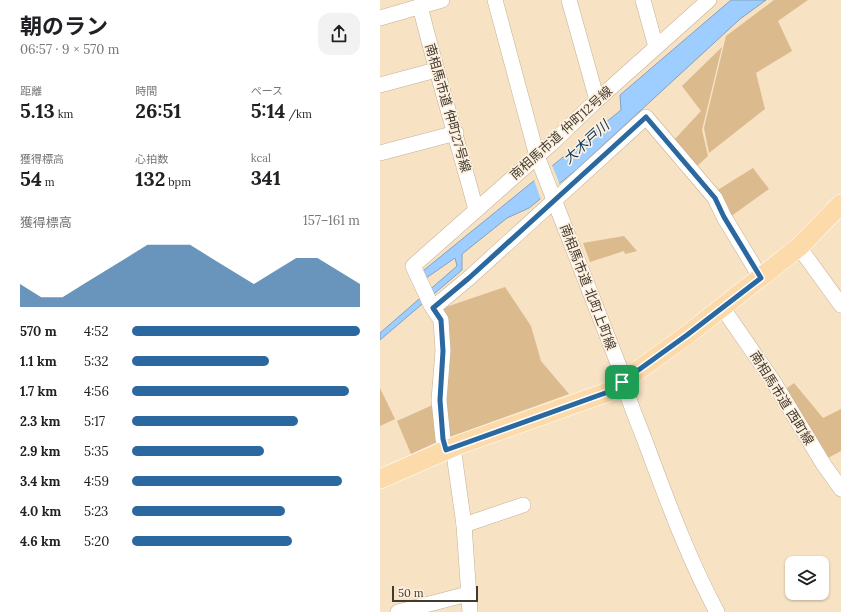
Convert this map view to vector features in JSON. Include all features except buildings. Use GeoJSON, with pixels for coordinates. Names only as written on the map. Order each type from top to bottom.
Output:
{"type":"FeatureCollection","features":[{"type":"Feature","properties":{"kind":"main road"},"geometry":{"type":"LineString","coordinates":[[380,479],[608,392],[761,278],[799,247],[841,204]]}},
{"type":"Feature","properties":{"kind":"street"},"geometry":{"type":"LineString","coordinates":[[380,18],[442,0]]}},
{"type":"Feature","properties":{"kind":"street","name":"南相馬市道 北町上町線"},"geometry":{"type":"LineString","coordinates":[[494,0],[538,158],[619,366],[622,382],[676,524],[697,574],[717,612]]}},
{"type":"Feature","properties":{"kind":"street"},"geometry":{"type":"LineString","coordinates":[[569,0],[597,100]]}},
{"type":"Feature","properties":{"kind":"street"},"geometry":{"type":"LineString","coordinates":[[643,0],[656,47]]}},
{"type":"Feature","properties":{"kind":"street","name":"南相馬市道 仲町12号線"},"geometry":{"type":"LineString","coordinates":[[470,612],[464,525],[450,452],[443,439],[440,400],[443,351],[441,320],[431,304],[413,267],[476,210],[538,158],[597,100],[709,0]]}},
{"type":"Feature","properties":{"kind":"street","name":"南相馬市道 仲町27号線"},"geometry":{"type":"LineString","coordinates":[[420,6],[436,70],[456,133],[476,210]]}},
{"type":"Feature","properties":{"kind":"street"},"geometry":{"type":"LineString","coordinates":[[380,85],[436,70]]}},
{"type":"Feature","properties":{"kind":"street"},"geometry":{"type":"LineString","coordinates":[[431,304],[469,278],[553,199],[646,117],[715,198],[724,217],[761,278]]}},
{"type":"Feature","properties":{"kind":"street"},"geometry":{"type":"LineString","coordinates":[[380,153],[456,133]]}},
{"type":"Feature","properties":{"kind":"street"},"geometry":{"type":"LineString","coordinates":[[799,247],[841,305]]}},
{"type":"Feature","properties":{"kind":"street","name":"南相馬市道 西町線"},"geometry":{"type":"LineString","coordinates":[[722,307],[773,381],[824,465],[841,489]]}},
{"type":"Feature","properties":{"kind":"street"},"geometry":{"type":"LineString","coordinates":[[464,525],[523,505]]}},
{"type":"Feature","properties":{"kind":"street"},"geometry":{"type":"LineString","coordinates":[[398,612],[468,594]]}},
{"type":"Feature","properties":{"kind":"shaded area"},"geometry":{"type":"Polygon","coordinates":[[[774,0],[808,0],[778,21],[792,51],[756,73],[765,109],[709,153],[704,128],[726,36],[774,0]]]}},
{"type":"Feature","properties":{"kind":"shaded area"},"geometry":{"type":"Polygon","coordinates":[[[722,47],[702,130],[708,156],[695,168],[673,141],[701,111],[682,86],[722,47]]]}},
{"type":"Feature","properties":{"kind":"shaded area"},"geometry":{"type":"Polygon","coordinates":[[[753,168],[769,189],[730,217],[716,191],[753,168]]]}},
{"type":"Feature","properties":{"kind":"shaded area"},"geometry":{"type":"Polygon","coordinates":[[[624,236],[637,251],[625,254],[624,251],[590,262],[583,243],[624,236]]]}},
{"type":"Feature","properties":{"kind":"shaded area"},"geometry":{"type":"Polygon","coordinates":[[[505,287],[531,326],[541,361],[569,394],[447,438],[445,334],[448,317],[440,309],[505,287]]]}},
{"type":"Feature","properties":{"kind":"shaded area"},"geometry":{"type":"Polygon","coordinates":[[[794,383],[823,418],[841,409],[841,451],[828,458],[783,391],[794,383]]]}},
{"type":"Feature","properties":{"kind":"shaded area"},"geometry":{"type":"Polygon","coordinates":[[[380,388],[395,419],[380,426],[380,388]]]}},
{"type":"Feature","properties":{"kind":"shaded area"},"geometry":{"type":"Polygon","coordinates":[[[437,403],[439,441],[411,454],[397,421],[437,403]]]}},
{"type":"Feature","properties":{"kind":"water","name":"大木戸川"},"geometry":{"type":"Polygon","coordinates":[[[731,0],[766,0],[740,19],[576,170],[529,208],[507,218],[462,254],[462,270],[380,340],[380,333],[457,266],[455,258],[416,285],[413,279],[621,110],[620,95],[731,0]]]}},
{"type":"Feature","properties":{"kind":"pier"},"geometry":{"type":"Polygon","coordinates":[[[552,165],[560,185],[541,200],[534,180],[552,165]]]}},
{"type":"Feature","properties":{"kind":"route"},"geometry":{"type":"LineString","coordinates":[[646,117],[715,198],[724,217],[761,278],[687,335],[622,382],[608,392],[590,399],[446,450],[440,416],[443,351],[441,320],[433,308],[469,278],[646,117]]}}]}
